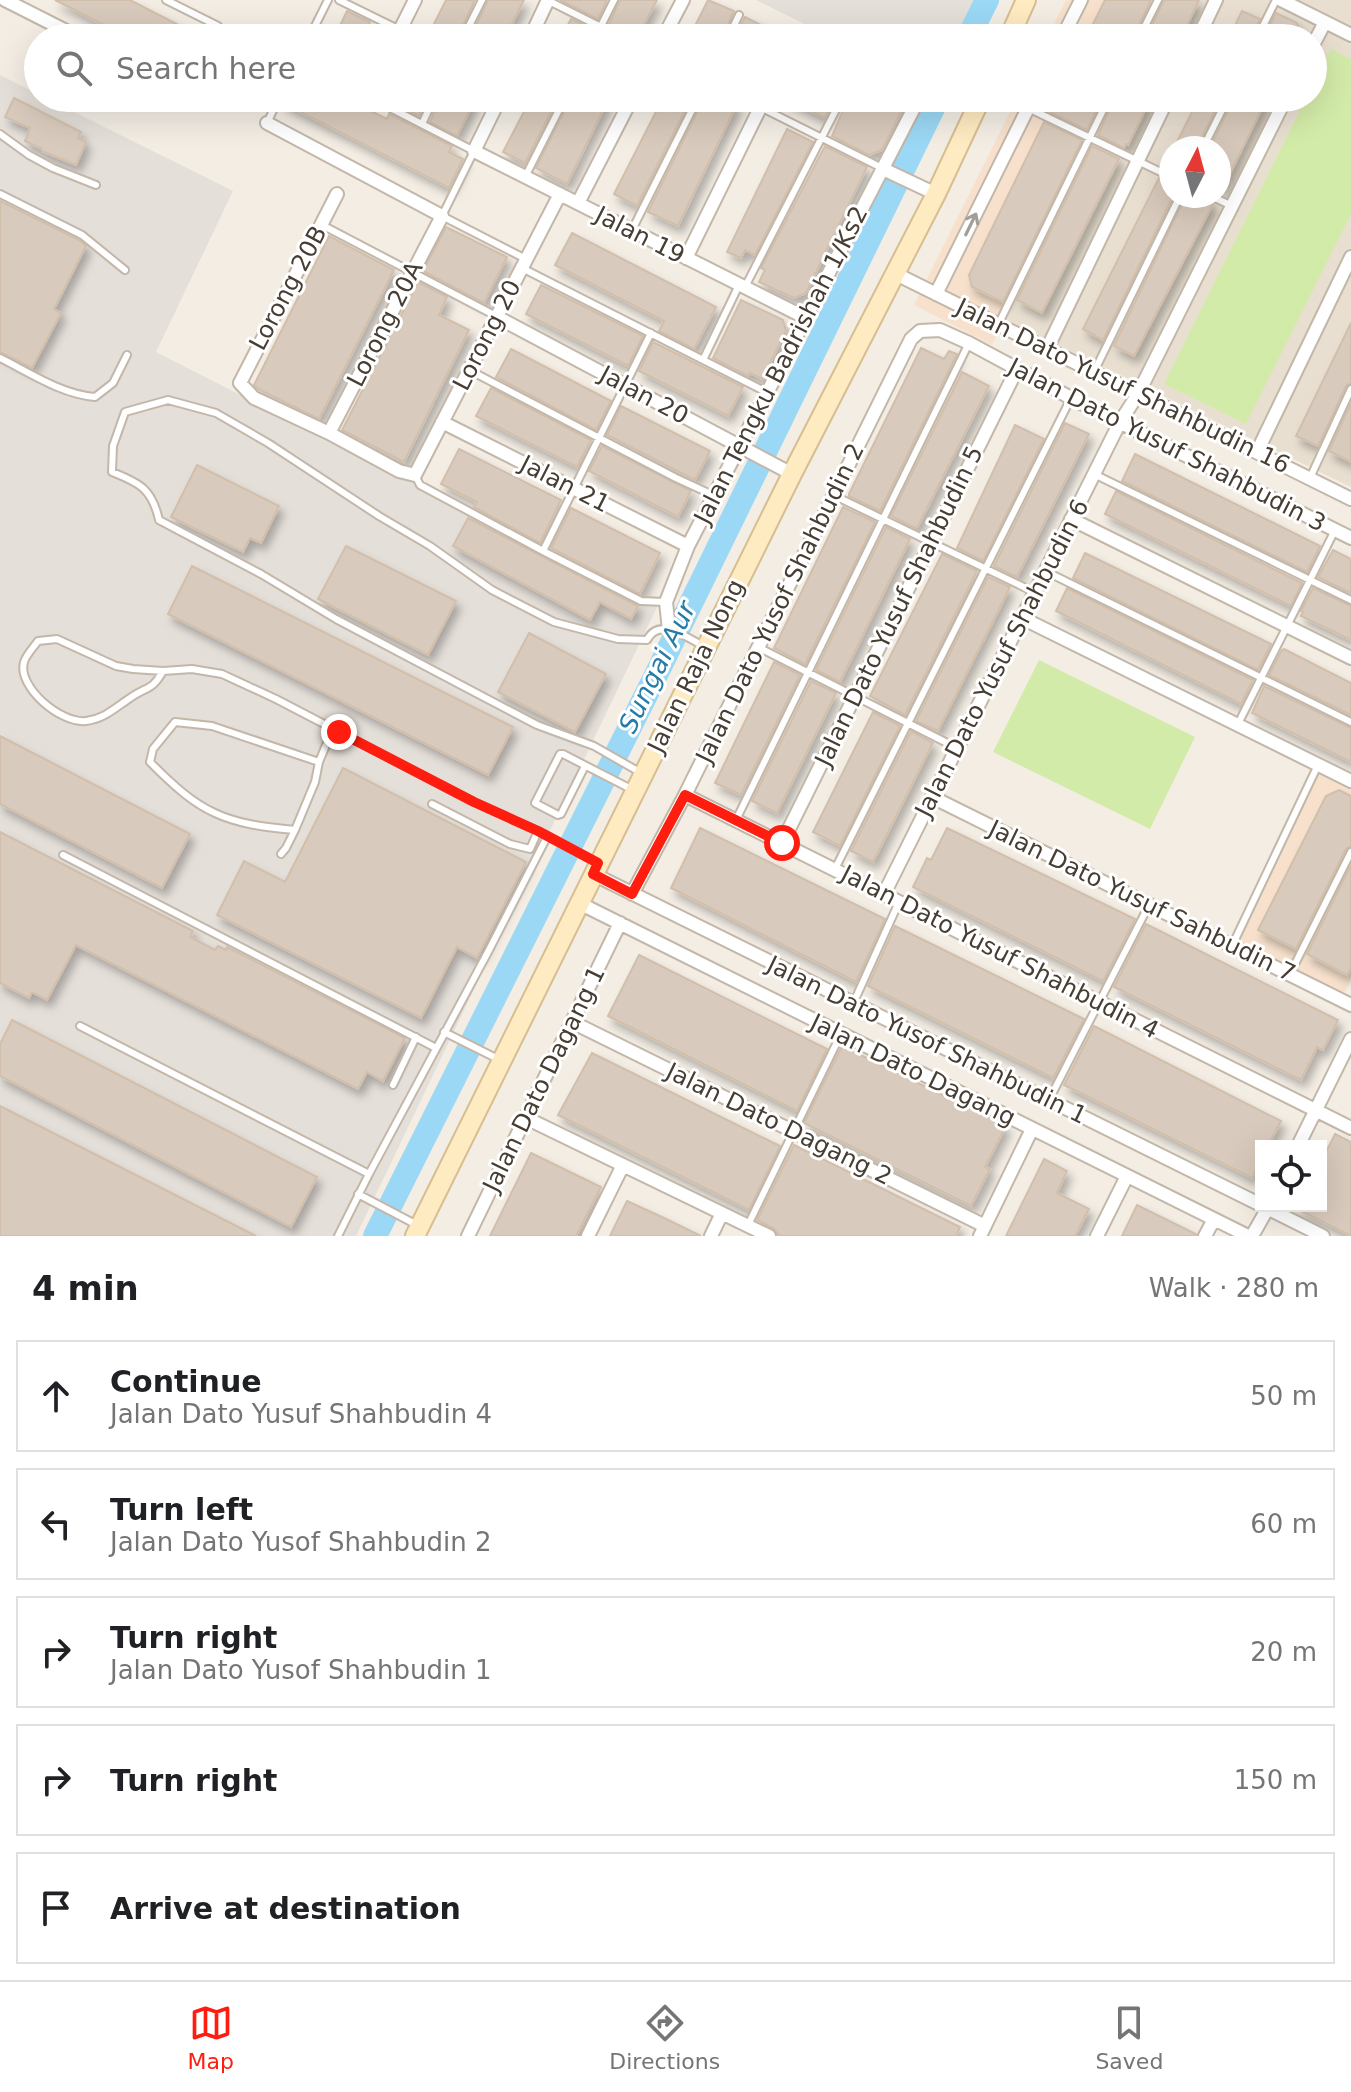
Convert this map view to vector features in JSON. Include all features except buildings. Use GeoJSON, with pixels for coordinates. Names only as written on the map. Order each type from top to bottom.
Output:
{"type":"FeatureCollection","features":[{"type":"Feature","properties":{"kind":"main road"},"geometry":{"type":"LineString","coordinates":[[1015,24],[1026,0]]}},
{"type":"Feature","properties":{"kind":"main road","name":"Jalan Raja Nong"},"geometry":{"type":"LineString","coordinates":[[418,1231],[705,647],[896,274],[974,112]]}},
{"type":"Feature","properties":{"kind":"street"},"geometry":{"type":"LineString","coordinates":[[403,24],[415,0]]}},
{"type":"Feature","properties":{"kind":"street"},"geometry":{"type":"LineString","coordinates":[[537,24],[548,0]]}},
{"type":"Feature","properties":{"kind":"street"},"geometry":{"type":"LineString","coordinates":[[670,24],[683,0]]}},
{"type":"Feature","properties":{"kind":"street"},"geometry":{"type":"LineString","coordinates":[[1069,24],[1081,0]]}},
{"type":"Feature","properties":{"kind":"street"},"geometry":{"type":"LineString","coordinates":[[1205,24],[1216,0]]}},
{"type":"Feature","properties":{"kind":"street"},"geometry":{"type":"LineString","coordinates":[[1278,0],[1351,35]]}},
{"type":"Feature","properties":{"kind":"street"},"geometry":{"type":"LineString","coordinates":[[13,2],[54,24]]}},
{"type":"Feature","properties":{"kind":"street"},"geometry":{"type":"LineString","coordinates":[[474,151],[493,112]]}},
{"type":"Feature","properties":{"kind":"street"},"geometry":{"type":"LineString","coordinates":[[578,203],[625,112]]}},
{"type":"Feature","properties":{"kind":"street"},"geometry":{"type":"LineString","coordinates":[[686,258],[759,112]]}},
{"type":"Feature","properties":{"kind":"street","name":"Jalan Tengku Badrishah 1/Ks2"},"geometry":{"type":"LineString","coordinates":[[669,630],[666,602],[688,546],[806,318],[894,174],[913,112]]}},
{"type":"Feature","properties":{"kind":"street"},"geometry":{"type":"LineString","coordinates":[[936,294],[1026,112]]}},
{"type":"Feature","properties":{"kind":"street"},"geometry":{"type":"LineString","coordinates":[[1047,349],[1161,112]]}},
{"type":"Feature","properties":{"kind":"street","name":"Jalan Dato Yusuf Shahbudin 6"},"geometry":{"type":"LineString","coordinates":[[884,894],[1279,112]]}},
{"type":"Feature","properties":{"kind":"street"},"geometry":{"type":"LineString","coordinates":[[267,123],[442,216]]}},
{"type":"Feature","properties":{"kind":"street","name":"Jalan 19"},"geometry":{"type":"LineString","coordinates":[[474,151],[806,318]]}},
{"type":"Feature","properties":{"kind":"street"},"geometry":{"type":"LineString","coordinates":[[894,174],[936,194]]}},
{"type":"Feature","properties":{"kind":"street","name":"Lorong 20B"},"geometry":{"type":"LineString","coordinates":[[329,433],[254,398],[240,383],[337,194]]}},
{"type":"Feature","properties":{"kind":"street","name":"Lorong 20"},"geometry":{"type":"LineString","coordinates":[[415,475],[560,194]]}},
{"type":"Feature","properties":{"kind":"street","name":"Lorong 20A"},"geometry":{"type":"LineString","coordinates":[[329,433],[442,216]]}},
{"type":"Feature","properties":{"kind":"street"},"geometry":{"type":"LineString","coordinates":[[1257,452],[1350,263]]}},
{"type":"Feature","properties":{"kind":"street","name":"Jalan Dato Yusuf Shahbudin 16"},"geometry":{"type":"LineString","coordinates":[[896,274],[1351,499]]}},
{"type":"Feature","properties":{"kind":"street","name":"Jalan 20"},"geometry":{"type":"LineString","coordinates":[[497,317],[792,474]]}},
{"type":"Feature","properties":{"kind":"street","name":"Jalan Dato Yusuf Shahbudin 3"},"geometry":{"type":"LineString","coordinates":[[940,330],[1351,538]]}},
{"type":"Feature","properties":{"kind":"street","name":"Jalan Dato Yusof Shahbudin 2"},"geometry":{"type":"LineString","coordinates":[[632,894],[685,795],[911,339],[920,331],[940,330]]}},
{"type":"Feature","properties":{"kind":"street","name":"Jalan Dato Yusuf Shahbudin 5"},"geometry":{"type":"LineString","coordinates":[[782,843],[1017,369]]}},
{"type":"Feature","properties":{"kind":"street","name":"Jalan 21"},"geometry":{"type":"LineString","coordinates":[[442,422],[688,546]]}},
{"type":"Feature","properties":{"kind":"street"},"geometry":{"type":"LineString","coordinates":[[329,433],[399,471],[415,475]]}},
{"type":"Feature","properties":{"kind":"street"},"geometry":{"type":"LineString","coordinates":[[1071,519],[1351,658]]}},
{"type":"Feature","properties":{"kind":"street"},"geometry":{"type":"LineString","coordinates":[[1022,618],[1351,781]]}},
{"type":"Feature","properties":{"kind":"street","name":"Jalan Dato Yusuf Shahbudin 4"},"geometry":{"type":"LineString","coordinates":[[685,795],[1351,1128]]}},
{"type":"Feature","properties":{"kind":"street","name":"Jalan Dato Yusuf Sahbudin 7"},"geometry":{"type":"LineString","coordinates":[[932,797],[1289,974],[1349,999]]}},
{"type":"Feature","properties":{"kind":"street","name":"Jalan Dato Yusof Shahbudin 1"},"geometry":{"type":"LineString","coordinates":[[595,869],[632,894],[1255,1201]]}},
{"type":"Feature","properties":{"kind":"street","name":"Jalan Dato Dagang"},"geometry":{"type":"LineString","coordinates":[[579,903],[1250,1236]]}},
{"type":"Feature","properties":{"kind":"street","name":"Jalan Dato Dagang 1"},"geometry":{"type":"LineString","coordinates":[[468,1236],[620,923]]}},
{"type":"Feature","properties":{"kind":"street","name":"Jalan Dato Dagang 2"},"geometry":{"type":"LineString","coordinates":[[572,1022],[794,1131],[983,1231]]}},
{"type":"Feature","properties":{"kind":"street"},"geometry":{"type":"LineString","coordinates":[[1301,1140],[1351,1039]]}},
{"type":"Feature","properties":{"kind":"street"},"geometry":{"type":"LineString","coordinates":[[526,1118],[769,1236]]}},
{"type":"Feature","properties":{"kind":"street"},"geometry":{"type":"LineString","coordinates":[[983,1231],[1032,1129]]}},
{"type":"Feature","properties":{"kind":"street"},"geometry":{"type":"LineString","coordinates":[[588,1236],[623,1165]]}},
{"type":"Feature","properties":{"kind":"street"},"geometry":{"type":"LineString","coordinates":[[1097,1236],[1127,1176]]}},
{"type":"Feature","properties":{"kind":"street"},"geometry":{"type":"LineString","coordinates":[[1250,1236],[1262,1212]]}},
{"type":"Feature","properties":{"kind":"street","name":"Jalan Dato Yusof Shahbudin 1"},"geometry":{"type":"LineString","coordinates":[[1277,1212],[1323,1236]]}},
{"type":"Feature","properties":{"kind":"street"},"geometry":{"type":"LineString","coordinates":[[711,1236],[722,1213]]}},
{"type":"Feature","properties":{"kind":"street"},"geometry":{"type":"LineString","coordinates":[[1205,1236],[1214,1219]]}},
{"type":"Feature","properties":{"kind":"lane"},"geometry":{"type":"LineString","coordinates":[[166,0],[214,24]]}},
{"type":"Feature","properties":{"kind":"lane"},"geometry":{"type":"LineString","coordinates":[[316,24],[328,0]]}},
{"type":"Feature","properties":{"kind":"lane"},"geometry":{"type":"LineString","coordinates":[[339,0],[381,24]]}},
{"type":"Feature","properties":{"kind":"lane"},"geometry":{"type":"LineString","coordinates":[[470,24],[482,0]]}},
{"type":"Feature","properties":{"kind":"lane"},"geometry":{"type":"LineString","coordinates":[[548,0],[595,24]]}},
{"type":"Feature","properties":{"kind":"lane"},"geometry":{"type":"LineString","coordinates":[[602,24],[614,0]]}},
{"type":"Feature","properties":{"kind":"lane"},"geometry":{"type":"LineString","coordinates":[[1146,24],[1158,0]]}},
{"type":"Feature","properties":{"kind":"lane"},"geometry":{"type":"LineString","coordinates":[[1265,24],[1278,0]]}},
{"type":"Feature","properties":{"kind":"lane"},"geometry":{"type":"LineString","coordinates":[[735,24],[739,15]]}},
{"type":"Feature","properties":{"kind":"lane"},"geometry":{"type":"LineString","coordinates":[[267,123],[272,112]]}},
{"type":"Feature","properties":{"kind":"lane"},"geometry":{"type":"LineString","coordinates":[[398,112],[474,151],[442,216],[651,333],[768,393]]}},
{"type":"Feature","properties":{"kind":"lane"},"geometry":{"type":"LineString","coordinates":[[422,124],[428,112]]}},
{"type":"Feature","properties":{"kind":"lane"},"geometry":{"type":"LineString","coordinates":[[525,177],[558,112]]}},
{"type":"Feature","properties":{"kind":"lane"},"geometry":{"type":"LineString","coordinates":[[632,230],[691,112]]}},
{"type":"Feature","properties":{"kind":"lane"},"geometry":{"type":"LineString","coordinates":[[778,112],[821,138],[894,174]]}},
{"type":"Feature","properties":{"kind":"lane"},"geometry":{"type":"LineString","coordinates":[[703,360],[835,112]]}},
{"type":"Feature","properties":{"kind":"lane"},"geometry":{"type":"LineString","coordinates":[[1045,112],[1090,138],[1159,171]]}},
{"type":"Feature","properties":{"kind":"lane"},"geometry":{"type":"LineString","coordinates":[[998,325],[1102,112]]}},
{"type":"Feature","properties":{"kind":"lane"},"geometry":{"type":"LineString","coordinates":[[1209,136],[1221,112]]}},
{"type":"Feature","properties":{"kind":"lane"},"geometry":{"type":"LineString","coordinates":[[0,134],[53,168],[96,185]]}},
{"type":"Feature","properties":{"kind":"lane"},"geometry":{"type":"LineString","coordinates":[[0,194],[82,235],[125,270]]}},
{"type":"Feature","properties":{"kind":"lane"},"geometry":{"type":"LineString","coordinates":[[1094,372],[1174,208]]}},
{"type":"Feature","properties":{"kind":"lane"},"geometry":{"type":"LineString","coordinates":[[322,225],[497,317]]}},
{"type":"Feature","properties":{"kind":"lane"},"geometry":{"type":"LineString","coordinates":[[543,551],[651,333]]}},
{"type":"Feature","properties":{"kind":"lane"},"geometry":{"type":"LineString","coordinates":[[736,820],[969,343]]}},
{"type":"Feature","properties":{"kind":"lane"},"geometry":{"type":"LineString","coordinates":[[0,358],[53,385],[82,396],[95,397],[113,383],[127,355]]}},
{"type":"Feature","properties":{"kind":"lane"},"geometry":{"type":"LineString","coordinates":[[469,370],[715,496]]}},
{"type":"Feature","properties":{"kind":"lane"},"geometry":{"type":"LineString","coordinates":[[1310,478],[1351,389]]}},
{"type":"Feature","properties":{"kind":"lane"},"geometry":{"type":"LineString","coordinates":[[835,869],[1071,398]]}},
{"type":"Feature","properties":{"kind":"lane"},"geometry":{"type":"LineString","coordinates":[[643,774],[594,746],[537,725],[336,619],[261,574],[159,520],[156,507],[142,485],[112,472],[113,446],[125,412],[168,400],[216,413],[430,546],[492,590],[554,622],[618,639],[647,640],[651,632],[657,629],[669,630],[705,647]]}},
{"type":"Feature","properties":{"kind":"lane"},"geometry":{"type":"LineString","coordinates":[[1094,474],[1351,600]]}},
{"type":"Feature","properties":{"kind":"lane"},"geometry":{"type":"LineString","coordinates":[[415,475],[420,485],[641,601],[666,602]]}},
{"type":"Feature","properties":{"kind":"lane"},"geometry":{"type":"LineString","coordinates":[[833,495],[1034,592]]}},
{"type":"Feature","properties":{"kind":"lane"},"geometry":{"type":"LineString","coordinates":[[1238,725],[1335,530]]}},
{"type":"Feature","properties":{"kind":"lane"},"geometry":{"type":"LineString","coordinates":[[1045,571],[1351,722]]}},
{"type":"Feature","properties":{"kind":"lane"},"geometry":{"type":"LineString","coordinates":[[163,671],[155,685],[105,716],[84,722],[64,719],[49,708],[25,679],[24,664],[38,641],[57,639],[116,666],[163,671],[192,669],[222,674],[474,802],[538,831],[573,851],[595,869]]}},
{"type":"Feature","properties":{"kind":"lane"},"geometry":{"type":"LineString","coordinates":[[758,647],[957,748]]}},
{"type":"Feature","properties":{"kind":"lane"},"geometry":{"type":"LineString","coordinates":[[295,830],[254,826],[222,818],[196,804],[150,762],[153,749],[175,722],[212,726],[319,762]]}},
{"type":"Feature","properties":{"kind":"lane"},"geometry":{"type":"LineString","coordinates":[[281,854],[310,796],[326,745],[339,732]]}},
{"type":"Feature","properties":{"kind":"lane"},"geometry":{"type":"LineString","coordinates":[[585,766],[561,814],[535,803],[560,754],[585,766],[634,791]]}},
{"type":"Feature","properties":{"kind":"lane"},"geometry":{"type":"LineString","coordinates":[[1232,946],[1318,765]]}},
{"type":"Feature","properties":{"kind":"lane"},"geometry":{"type":"LineString","coordinates":[[432,804],[510,844],[540,851]]}},
{"type":"Feature","properties":{"kind":"lane"},"geometry":{"type":"LineString","coordinates":[[530,849],[538,831]]}},
{"type":"Feature","properties":{"kind":"lane"},"geometry":{"type":"LineString","coordinates":[[338,1236],[547,837]]}},
{"type":"Feature","properties":{"kind":"lane"},"geometry":{"type":"LineString","coordinates":[[1289,974],[1351,852]]}},
{"type":"Feature","properties":{"kind":"lane"},"geometry":{"type":"LineString","coordinates":[[63,855],[436,1048]]}},
{"type":"Feature","properties":{"kind":"lane"},"geometry":{"type":"LineString","coordinates":[[853,1004],[899,902]]}},
{"type":"Feature","properties":{"kind":"lane"},"geometry":{"type":"LineString","coordinates":[[1049,1100],[1149,905]]}},
{"type":"Feature","properties":{"kind":"lane"},"geometry":{"type":"LineString","coordinates":[[80,1026],[369,1174]]}},
{"type":"Feature","properties":{"kind":"lane"},"geometry":{"type":"LineString","coordinates":[[444,1032],[501,1061]]}},
{"type":"Feature","properties":{"kind":"lane"},"geometry":{"type":"LineString","coordinates":[[748,1226],[841,1034]]}},
{"type":"Feature","properties":{"kind":"lane"},"geometry":{"type":"LineString","coordinates":[[393,1085],[416,1037]]}},
{"type":"Feature","properties":{"kind":"lane"},"geometry":{"type":"LineString","coordinates":[[358,1194],[418,1231]]}},
{"type":"Feature","properties":{"kind":"shaded area"},"geometry":{"type":"Polygon","coordinates":[[[756,0],[977,0],[965,24],[805,24],[756,0]]]}},
{"type":"Feature","properties":{"kind":"shaded area"},"geometry":{"type":"Polygon","coordinates":[[[1066,0],[1163,0],[1152,24],[1054,24],[1066,0]]]}},
{"type":"Feature","properties":{"kind":"shaded area"},"geometry":{"type":"Polygon","coordinates":[[[1163,0],[1351,0],[1351,487],[1005,319],[1108,112],[1327,112],[1327,24],[1152,24],[1163,0]]]}},
{"type":"Feature","properties":{"kind":"shaded area"},"geometry":{"type":"Polygon","coordinates":[[[0,75],[24,87],[24,112],[74,112],[233,191],[156,352],[657,607],[356,1236],[0,1236],[0,75]]]}},
{"type":"Feature","properties":{"kind":"shaded area"},"geometry":{"type":"Polygon","coordinates":[[[1010,112],[1108,112],[992,345],[914,305],[1010,112]]]}},
{"type":"Feature","properties":{"kind":"shaded area"},"geometry":{"type":"Polygon","coordinates":[[[1319,771],[1351,787],[1351,979],[1343,996],[1238,943],[1319,771]]]}},
{"type":"Feature","properties":{"kind":"green space"},"geometry":{"type":"Polygon","coordinates":[[[1331,49],[1351,59],[1351,214],[1246,424],[1164,384],[1299,112],[1327,112],[1327,57],[1331,49]]]}},
{"type":"Feature","properties":{"kind":"green space"},"geometry":{"type":"Polygon","coordinates":[[[1039,660],[1195,737],[1150,829],[993,752],[1039,660]]]}},
{"type":"Feature","properties":{"kind":"waterway","name":"Sungai Aur"},"geometry":{"type":"LineString","coordinates":[[975,24],[987,0]]}},
{"type":"Feature","properties":{"kind":"waterway","name":"Sungai Aur"},"geometry":{"type":"LineString","coordinates":[[375,1236],[655,677],[931,112]]}},
{"type":"Feature","properties":{"kind":"route"},"geometry":{"type":"LineString","coordinates":[[339,732],[598,863],[593,874],[632,894],[685,795],[782,843]]}}]}
